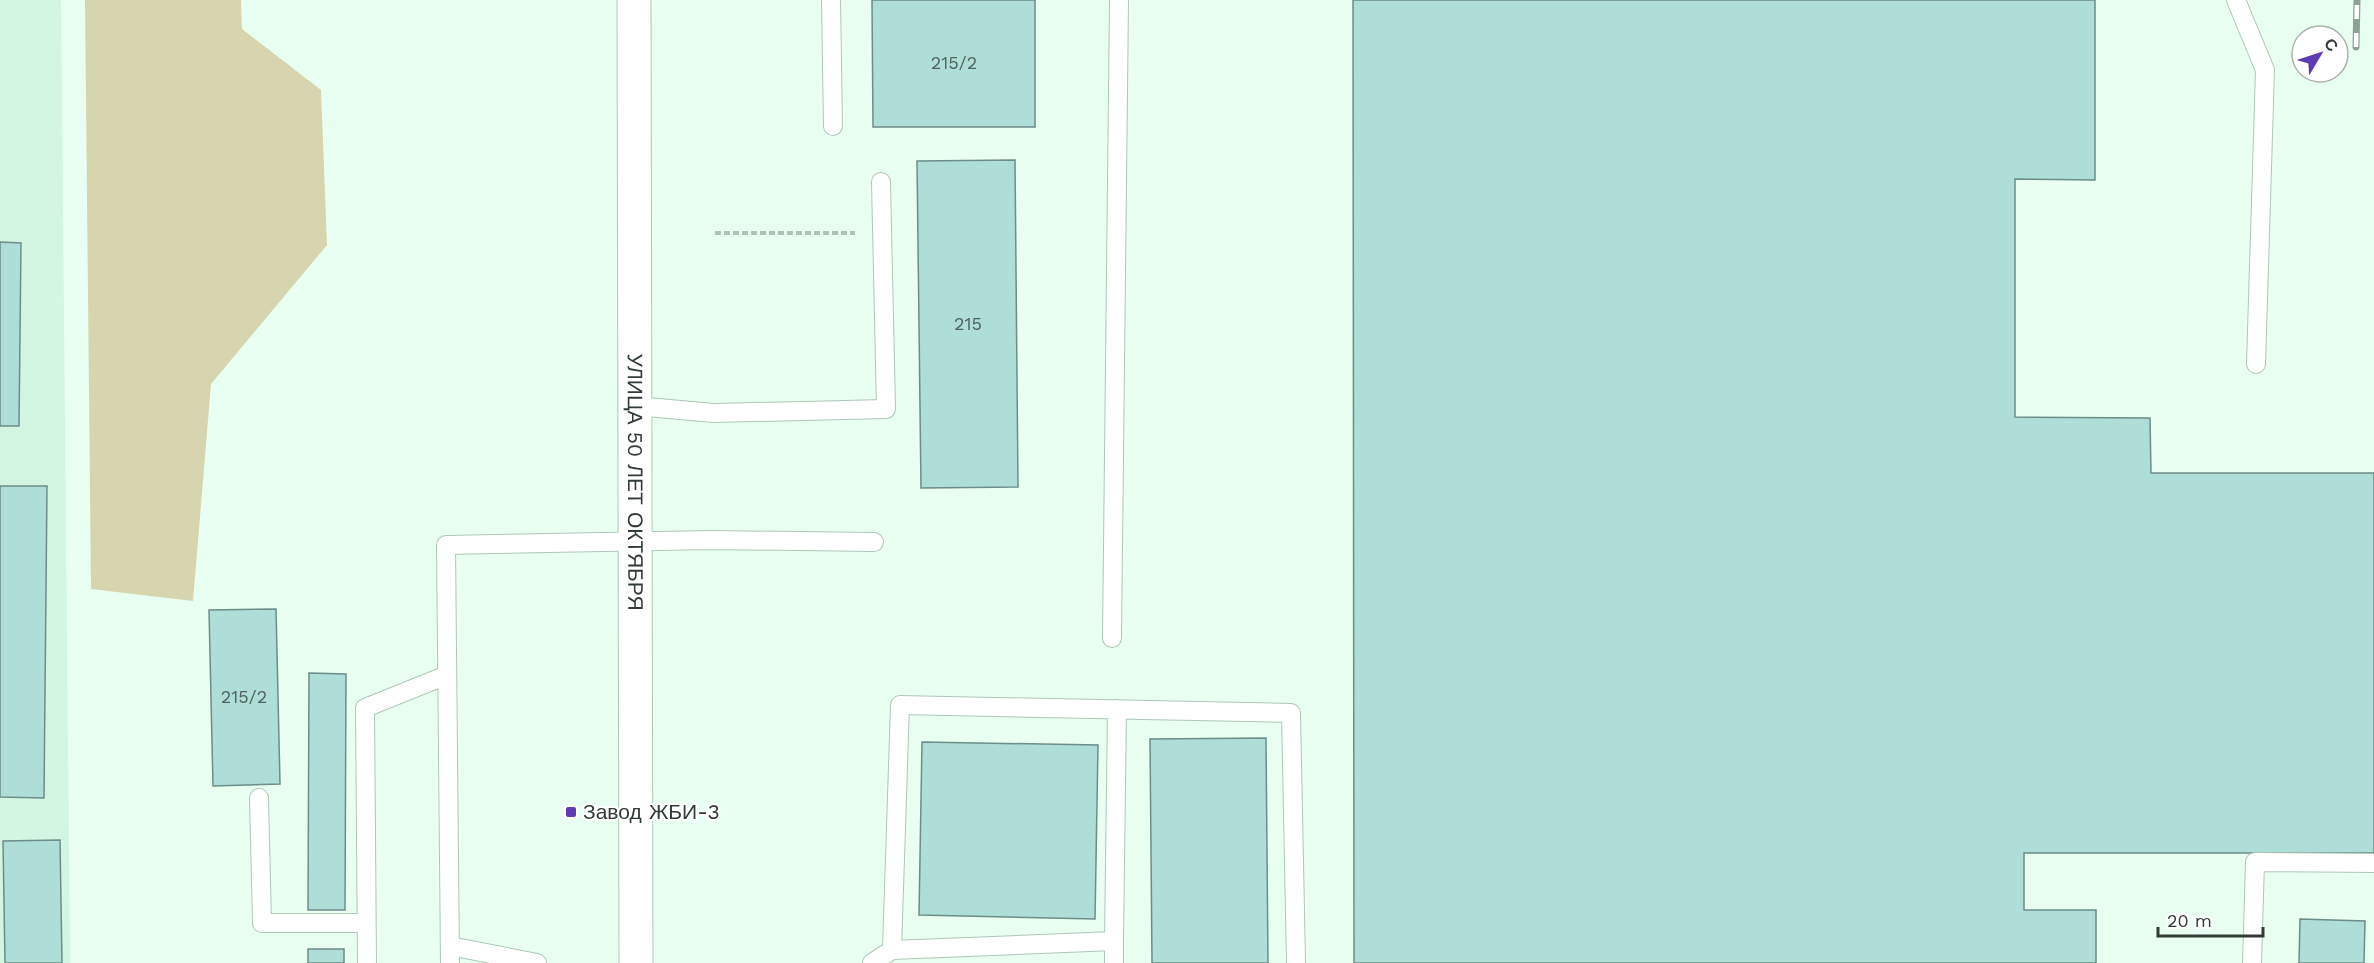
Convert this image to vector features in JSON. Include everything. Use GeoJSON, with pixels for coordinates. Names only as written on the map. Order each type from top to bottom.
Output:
{"type":"FeatureCollection","features":[{"type":"Feature","properties":{"kind":"main road","name":"УЛИЦА 50 ЛЕТ ОКТЯБРЯ"},"geometry":{"type":"LineString","coordinates":[[634,0],[636,963]]}},
{"type":"Feature","properties":{"kind":"lane"},"geometry":{"type":"LineString","coordinates":[[831,0],[833,126]]}},
{"type":"Feature","properties":{"kind":"lane"},"geometry":{"type":"LineString","coordinates":[[1112,638],[1119,0]]}},
{"type":"Feature","properties":{"kind":"lane"},"geometry":{"type":"LineString","coordinates":[[2236,0],[2265,70],[2256,364]]}},
{"type":"Feature","properties":{"kind":"lane"},"geometry":{"type":"LineString","coordinates":[[636,406],[714,412],[886,409],[881,182]]}},
{"type":"Feature","properties":{"kind":"lane"},"geometry":{"type":"LineString","coordinates":[[537,963],[450,954],[446,545],[712,540],[874,542]]}},
{"type":"Feature","properties":{"kind":"lane"},"geometry":{"type":"LineString","coordinates":[[366,963],[365,708],[447,675]]}},
{"type":"Feature","properties":{"kind":"lane"},"geometry":{"type":"LineString","coordinates":[[892,950],[900,705],[1291,713],[1296,963]]}},
{"type":"Feature","properties":{"kind":"lane"},"geometry":{"type":"LineString","coordinates":[[1114,963],[1117,710]]}},
{"type":"Feature","properties":{"kind":"lane"},"geometry":{"type":"LineString","coordinates":[[259,798],[262,923],[366,923]]}},
{"type":"Feature","properties":{"kind":"lane"},"geometry":{"type":"LineString","coordinates":[[2252,963],[2255,862],[2374,863]]}},
{"type":"Feature","properties":{"kind":"lane"},"geometry":{"type":"LineString","coordinates":[[872,963],[892,950],[1114,941]]}},
{"type":"Feature","properties":{"kind":"path"},"geometry":{"type":"LineString","coordinates":[[715,233],[882,233]]}},
{"type":"Feature","properties":{"kind":"shaded area"},"geometry":{"type":"Polygon","coordinates":[[[0,0],[61,0],[70,963],[0,963],[0,0]]]}},
{"type":"Feature","properties":{"kind":"shaded area"},"geometry":{"type":"Polygon","coordinates":[[[85,0],[241,0],[242,29],[321,90],[327,245],[211,384],[193,601],[91,589],[85,0]]]}},
{"type":"Feature","properties":{"kind":"building"},"geometry":{"type":"Polygon","coordinates":[[[872,0],[1035,0],[1035,127],[873,127],[872,0]]]}},
{"type":"Feature","properties":{"kind":"building"},"geometry":{"type":"Polygon","coordinates":[[[1353,0],[2095,0],[2095,180],[2015,179],[2015,417],[2150,418],[2151,473],[2374,473],[2374,853],[2024,853],[2024,910],[2096,910],[2096,963],[1354,963],[1353,0]]]}},
{"type":"Feature","properties":{"kind":"building"},"geometry":{"type":"Polygon","coordinates":[[[1015,160],[1018,487],[921,488],[917,161],[1015,160]]]}},
{"type":"Feature","properties":{"kind":"building"},"geometry":{"type":"Polygon","coordinates":[[[0,242],[21,243],[19,426],[0,426],[0,242]]]}},
{"type":"Feature","properties":{"kind":"building"},"geometry":{"type":"Polygon","coordinates":[[[0,486],[47,486],[44,798],[0,797],[0,486]]]}},
{"type":"Feature","properties":{"kind":"building"},"geometry":{"type":"Polygon","coordinates":[[[276,609],[280,784],[213,786],[209,610],[276,609]]]}},
{"type":"Feature","properties":{"kind":"building"},"geometry":{"type":"Polygon","coordinates":[[[309,673],[346,674],[345,910],[308,910],[309,673]]]}},
{"type":"Feature","properties":{"kind":"building"},"geometry":{"type":"Polygon","coordinates":[[[1266,738],[1268,963],[1152,963],[1150,739],[1266,738]]]}},
{"type":"Feature","properties":{"kind":"building"},"geometry":{"type":"Polygon","coordinates":[[[922,742],[1098,745],[1095,919],[919,915],[922,742]]]}},
{"type":"Feature","properties":{"kind":"building"},"geometry":{"type":"Polygon","coordinates":[[[60,840],[62,963],[5,963],[3,841],[60,840]]]}},
{"type":"Feature","properties":{"kind":"building"},"geometry":{"type":"Polygon","coordinates":[[[2300,919],[2365,921],[2364,963],[2299,963],[2300,919]]]}},
{"type":"Feature","properties":{"kind":"building"},"geometry":{"type":"Polygon","coordinates":[[[308,949],[344,949],[344,963],[308,963],[308,949]]]}},
{"type":"Feature","properties":{"kind":"railway"},"geometry":{"type":"LineString","coordinates":[[2356,47],[2357,0]]}},
{"type":"Feature","properties":{"kind":"place","name":"Завод ЖБИ-3"},"geometry":{"type":"Point","coordinates":[571,812]}}]}
